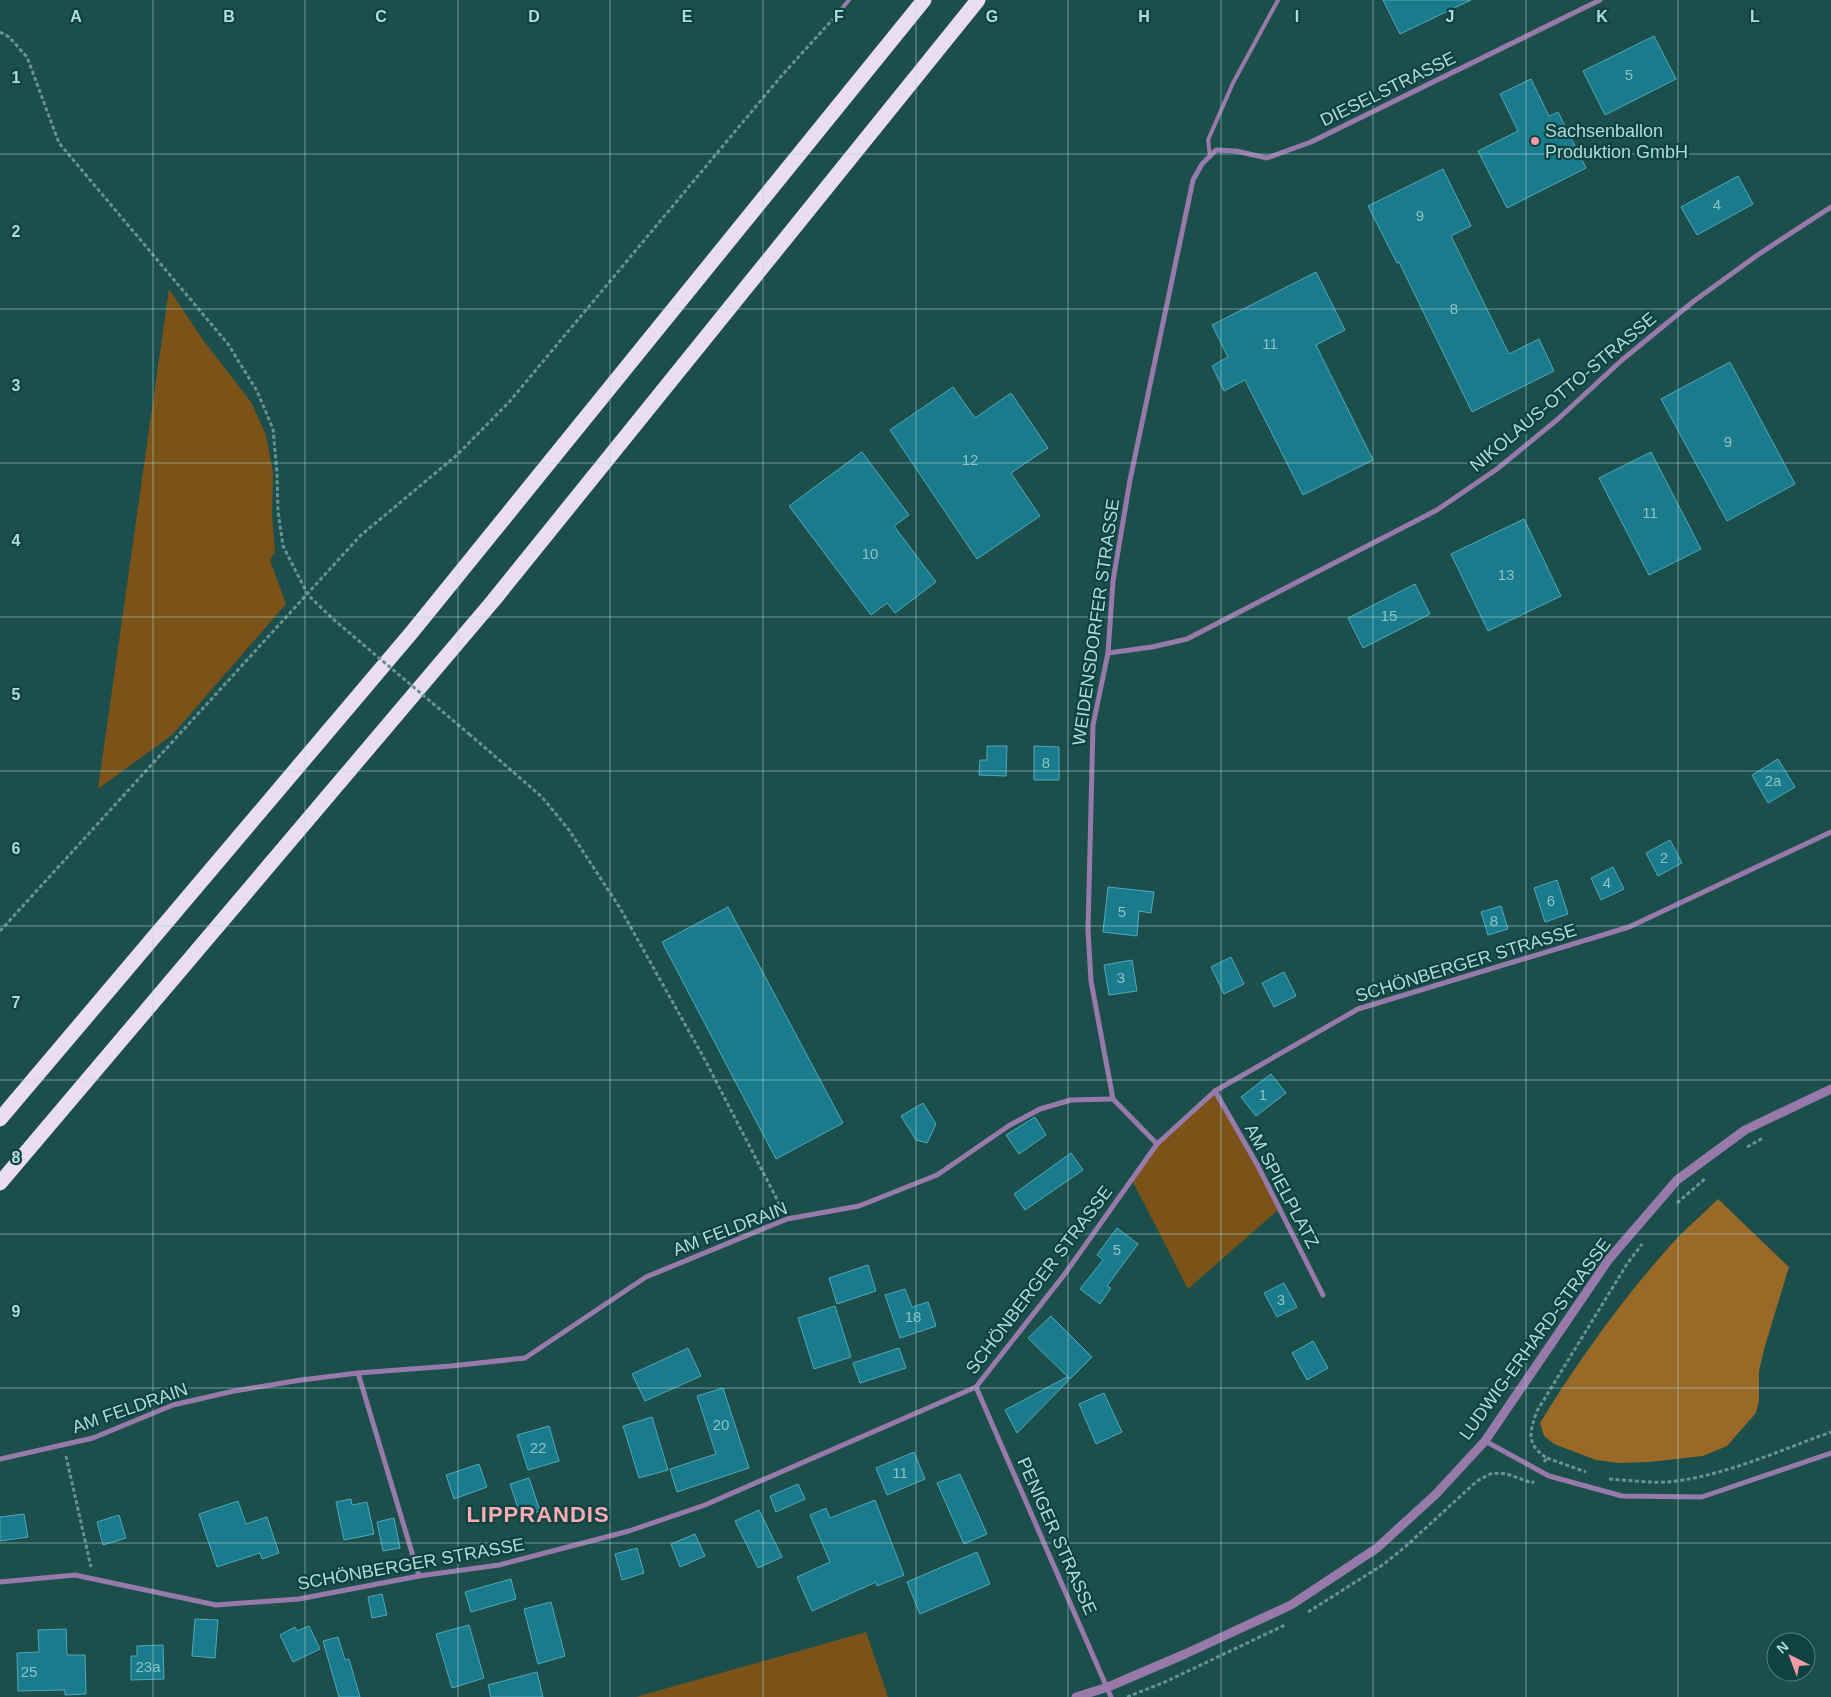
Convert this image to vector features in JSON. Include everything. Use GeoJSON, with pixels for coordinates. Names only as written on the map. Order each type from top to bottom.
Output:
{"type":"FeatureCollection","features":[{"type":"Feature","properties":{"kind":"highway"},"geometry":{"type":"LineString","coordinates":[[0,1119],[412,632],[924,0]]}},
{"type":"Feature","properties":{"kind":"highway"},"geometry":{"type":"LineString","coordinates":[[0,1183],[493,601],[978,0]]}},
{"type":"Feature","properties":{"kind":"street","name":"DIESELSTRASSE"},"geometry":{"type":"LineString","coordinates":[[1210,157],[1216,150],[1236,151],[1267,158],[1311,142],[1600,0]]}},
{"type":"Feature","properties":{"kind":"street","name":"WEIDENSDORFER STRASSE"},"geometry":{"type":"LineString","coordinates":[[1113,1099],[1091,981],[1088,930],[1093,725],[1108,653],[1113,581],[1130,480],[1193,180],[1202,164],[1210,157]]}},
{"type":"Feature","properties":{"kind":"street","name":"NIKOLAUS-OTTO-STRASSE"},"geometry":{"type":"LineString","coordinates":[[1108,653],[1152,647],[1187,639],[1436,510],[1497,469],[1558,419],[1622,360],[1694,301],[1759,254],[1831,207]]}},
{"type":"Feature","properties":{"kind":"street","name":"SCHÖNBERGER STRASSE"},"geometry":{"type":"LineString","coordinates":[[0,1582],[75,1575],[216,1605],[299,1599],[419,1576],[499,1565],[646,1526],[705,1505],[976,1387],[1064,1275],[1157,1144],[1215,1091],[1358,1009],[1628,927],[1831,832]]}},
{"type":"Feature","properties":{"kind":"street","name":"LUDWIG-ERHARD-STRASSE"},"geometry":{"type":"LineString","coordinates":[[1076,1697],[1108,1687],[1186,1654],[1290,1605],[1376,1548],[1436,1494],[1485,1441],[1609,1259],[1677,1180],[1745,1130],[1831,1088]]}},
{"type":"Feature","properties":{"kind":"street","name":"AM SPIELPLATZ"},"geometry":{"type":"LineString","coordinates":[[1215,1091],[1258,1166],[1323,1295]]}},
{"type":"Feature","properties":{"kind":"street"},"geometry":{"type":"LineString","coordinates":[[1113,1099],[1157,1144]]}},
{"type":"Feature","properties":{"kind":"street","name":"AM FELDRAIN"},"geometry":{"type":"LineString","coordinates":[[0,1459],[93,1438],[181,1403],[234,1391],[292,1381],[358,1373],[525,1358],[646,1277],[787,1219],[859,1206],[937,1175],[1010,1125],[1040,1109],[1071,1100],[1113,1099]]}},
{"type":"Feature","properties":{"kind":"street"},"geometry":{"type":"LineString","coordinates":[[358,1373],[419,1576]]}},
{"type":"Feature","properties":{"kind":"street","name":"PENIGER STRASSE"},"geometry":{"type":"LineString","coordinates":[[976,1387],[1111,1697]]}},
{"type":"Feature","properties":{"kind":"street"},"geometry":{"type":"LineString","coordinates":[[1485,1441],[1548,1476],[1622,1496],[1702,1497],[1831,1453]]}},
{"type":"Feature","properties":{"kind":"lane"},"geometry":{"type":"LineString","coordinates":[[839,12],[849,0]]}},
{"type":"Feature","properties":{"kind":"lane"},"geometry":{"type":"LineString","coordinates":[[1210,157],[1208,140],[1233,83],[1278,0]]}},
{"type":"Feature","properties":{"kind":"path"},"geometry":{"type":"LineString","coordinates":[[0,931],[360,536],[457,456],[510,401],[783,74],[839,12]]}},
{"type":"Feature","properties":{"kind":"path"},"geometry":{"type":"LineString","coordinates":[[0,32],[9,37],[27,57],[59,142],[228,344],[257,391],[273,429],[278,511],[283,546],[308,595],[333,619],[542,797],[574,838],[620,908],[705,1060],[787,1219]]}},
{"type":"Feature","properties":{"kind":"path"},"geometry":{"type":"LineString","coordinates":[[1608,1479],[1666,1482],[1696,1478],[1722,1471],[1831,1432]]}},
{"type":"Feature","properties":{"kind":"path"},"geometry":{"type":"LineString","coordinates":[[65,1453],[91,1567],[92,1579]]}},
{"type":"Feature","properties":{"kind":"path"},"geometry":{"type":"LineString","coordinates":[[1546,1458],[1592,1474]]}},
{"type":"Feature","properties":{"kind":"shaded area"},"geometry":{"type":"Polygon","coordinates":[[[169,289],[203,340],[251,402],[266,435],[273,473],[272,515],[275,552],[270,560],[286,604],[172,735],[98,789],[169,289]]]}},
{"type":"Feature","properties":{"kind":"shaded area"},"geometry":{"type":"Polygon","coordinates":[[[1215,1091],[1279,1209],[1188,1289],[1132,1180],[1157,1144],[1215,1091]]]}},
{"type":"Feature","properties":{"kind":"shaded area"},"geometry":{"type":"Polygon","coordinates":[[[1718,1199],[1789,1267],[1759,1371],[1759,1401],[1756,1413],[1727,1446],[1703,1456],[1649,1462],[1618,1463],[1596,1460],[1554,1444],[1544,1436],[1540,1423],[1569,1377],[1617,1310],[1651,1268],[1675,1241],[1718,1199]]]}},
{"type":"Feature","properties":{"kind":"shaded area"},"geometry":{"type":"Polygon","coordinates":[[[866,1632],[888,1697],[636,1697],[866,1632]]]}},
{"type":"Feature","properties":{"kind":"building"},"geometry":{"type":"Polygon","coordinates":[[[1383,0],[1471,0],[1400,34],[1383,0]]]}},
{"type":"Feature","properties":{"kind":"building"},"geometry":{"type":"Polygon","coordinates":[[[1654,36],[1676,79],[1605,115],[1583,71],[1654,36]]]}},
{"type":"Feature","properties":{"kind":"building","name":"Sachsenballon Produktion GmbH"},"geometry":{"type":"Polygon","coordinates":[[[1531,79],[1549,116],[1558,112],[1586,168],[1507,208],[1478,151],[1518,131],[1500,94],[1531,79]]]}},
{"type":"Feature","properties":{"kind":"building"},"geometry":{"type":"Polygon","coordinates":[[[1443,169],[1471,226],[1451,236],[1509,354],[1539,339],[1554,371],[1472,412],[1399,262],[1397,263],[1368,206],[1443,169]]]}},
{"type":"Feature","properties":{"kind":"building"},"geometry":{"type":"Polygon","coordinates":[[[1738,176],[1753,204],[1697,235],[1681,207],[1738,176]]]}},
{"type":"Feature","properties":{"kind":"building"},"geometry":{"type":"Polygon","coordinates":[[[1316,272],[1345,330],[1316,345],[1373,460],[1303,495],[1245,380],[1224,391],[1212,366],[1228,357],[1212,325],[1316,272]]]}},
{"type":"Feature","properties":{"kind":"building"},"geometry":{"type":"Polygon","coordinates":[[[1730,362],[1795,484],[1727,521],[1661,399],[1730,362]]]}},
{"type":"Feature","properties":{"kind":"building"},"geometry":{"type":"Polygon","coordinates":[[[953,387],[975,418],[1011,393],[1048,448],[1011,473],[1040,516],[977,559],[890,430],[953,387]]]}},
{"type":"Feature","properties":{"kind":"building"},"geometry":{"type":"Polygon","coordinates":[[[862,452],[909,515],[894,526],[936,582],[895,613],[887,603],[871,615],[789,506],[862,452]]]}},
{"type":"Feature","properties":{"kind":"building"},"geometry":{"type":"Polygon","coordinates":[[[1651,452],[1701,549],[1649,575],[1599,478],[1651,452]]]}},
{"type":"Feature","properties":{"kind":"building"},"geometry":{"type":"Polygon","coordinates":[[[1524,519],[1561,596],[1488,631],[1451,554],[1524,519]]]}},
{"type":"Feature","properties":{"kind":"building"},"geometry":{"type":"Polygon","coordinates":[[[1415,584],[1430,614],[1363,648],[1348,618],[1415,584]]]}},
{"type":"Feature","properties":{"kind":"building"},"geometry":{"type":"Polygon","coordinates":[[[987,746],[1007,746],[1006,776],[979,775],[980,760],[987,760],[987,746]]]}},
{"type":"Feature","properties":{"kind":"building"},"geometry":{"type":"Polygon","coordinates":[[[1034,746],[1059,747],[1059,780],[1034,780],[1034,746]]]}},
{"type":"Feature","properties":{"kind":"building"},"geometry":{"type":"Polygon","coordinates":[[[1778,759],[1795,787],[1768,803],[1752,775],[1778,759]]]}},
{"type":"Feature","properties":{"kind":"building"},"geometry":{"type":"Polygon","coordinates":[[[1670,840],[1682,863],[1658,876],[1646,853],[1670,840]]]}},
{"type":"Feature","properties":{"kind":"building"},"geometry":{"type":"Polygon","coordinates":[[[1613,867],[1624,889],[1601,900],[1591,878],[1613,867]]]}},
{"type":"Feature","properties":{"kind":"building"},"geometry":{"type":"Polygon","coordinates":[[[1557,880],[1568,914],[1545,922],[1534,888],[1557,880]]]}},
{"type":"Feature","properties":{"kind":"building"},"geometry":{"type":"Polygon","coordinates":[[[1108,887],[1154,892],[1151,913],[1139,911],[1137,936],[1103,932],[1108,887]]]}},
{"type":"Feature","properties":{"kind":"building"},"geometry":{"type":"Polygon","coordinates":[[[1501,906],[1508,929],[1488,935],[1481,912],[1501,906]]]}},
{"type":"Feature","properties":{"kind":"building"},"geometry":{"type":"Polygon","coordinates":[[[728,907],[843,1123],[776,1159],[662,942],[728,907]]]}},
{"type":"Feature","properties":{"kind":"building"},"geometry":{"type":"Polygon","coordinates":[[[1231,957],[1244,984],[1224,994],[1211,967],[1231,957]]]}},
{"type":"Feature","properties":{"kind":"building"},"geometry":{"type":"Polygon","coordinates":[[[1132,960],[1137,991],[1109,995],[1104,965],[1132,960]]]}},
{"type":"Feature","properties":{"kind":"building"},"geometry":{"type":"Polygon","coordinates":[[[1284,972],[1296,996],[1274,1007],[1262,983],[1284,972]]]}},
{"type":"Feature","properties":{"kind":"building"},"geometry":{"type":"Polygon","coordinates":[[[1271,1074],[1286,1093],[1256,1116],[1241,1097],[1271,1074]]]}},
{"type":"Feature","properties":{"kind":"building"},"geometry":{"type":"Polygon","coordinates":[[[923,1103],[936,1124],[927,1143],[916,1140],[901,1116],[923,1103]]]}},
{"type":"Feature","properties":{"kind":"building"},"geometry":{"type":"Polygon","coordinates":[[[1035,1117],[1046,1135],[1019,1154],[1006,1135],[1035,1117]]]}},
{"type":"Feature","properties":{"kind":"building"},"geometry":{"type":"Polygon","coordinates":[[[1071,1153],[1083,1170],[1025,1210],[1014,1194],[1071,1153]]]}},
{"type":"Feature","properties":{"kind":"building"},"geometry":{"type":"Polygon","coordinates":[[[1117,1228],[1138,1244],[1107,1286],[1111,1288],[1100,1304],[1080,1289],[1103,1260],[1097,1255],[1117,1228]]]}},
{"type":"Feature","properties":{"kind":"building"},"geometry":{"type":"Polygon","coordinates":[[[868,1265],[876,1291],[837,1304],[829,1278],[868,1265]]]}},
{"type":"Feature","properties":{"kind":"building"},"geometry":{"type":"Polygon","coordinates":[[[1284,1283],[1297,1307],[1277,1317],[1264,1293],[1284,1283]]]}},
{"type":"Feature","properties":{"kind":"building"},"geometry":{"type":"Polygon","coordinates":[[[905,1289],[912,1307],[928,1302],[936,1326],[900,1338],[885,1295],[905,1289]]]}},
{"type":"Feature","properties":{"kind":"building"},"geometry":{"type":"Polygon","coordinates":[[[835,1306],[851,1357],[814,1369],[798,1318],[835,1306]]]}},
{"type":"Feature","properties":{"kind":"building"},"geometry":{"type":"Polygon","coordinates":[[[1051,1316],[1092,1357],[1070,1379],[1028,1338],[1051,1316]]]}},
{"type":"Feature","properties":{"kind":"building"},"geometry":{"type":"Polygon","coordinates":[[[1313,1341],[1328,1368],[1307,1380],[1292,1353],[1313,1341]]]}},
{"type":"Feature","properties":{"kind":"building"},"geometry":{"type":"Polygon","coordinates":[[[688,1348],[701,1376],[645,1401],[632,1374],[688,1348]]]}},
{"type":"Feature","properties":{"kind":"building"},"geometry":{"type":"Polygon","coordinates":[[[899,1348],[906,1368],[860,1383],[853,1363],[899,1348]]]}},
{"type":"Feature","properties":{"kind":"building"},"geometry":{"type":"Polygon","coordinates":[[[1067,1377],[1069,1380],[1017,1433],[1005,1410],[1067,1377]]]}},
{"type":"Feature","properties":{"kind":"building"},"geometry":{"type":"Polygon","coordinates":[[[723,1388],[749,1468],[677,1492],[670,1469],[716,1454],[697,1396],[723,1388]]]}},
{"type":"Feature","properties":{"kind":"building"},"geometry":{"type":"Polygon","coordinates":[[[1104,1393],[1122,1432],[1096,1444],[1079,1404],[1104,1393]]]}},
{"type":"Feature","properties":{"kind":"building"},"geometry":{"type":"Polygon","coordinates":[[[652,1417],[668,1470],[639,1478],[623,1426],[652,1417]]]}},
{"type":"Feature","properties":{"kind":"building"},"geometry":{"type":"Polygon","coordinates":[[[549,1426],[559,1461],[528,1470],[517,1435],[549,1426]]]}},
{"type":"Feature","properties":{"kind":"building"},"geometry":{"type":"Polygon","coordinates":[[[914,1452],[925,1479],[887,1495],[876,1468],[914,1452]]]}},
{"type":"Feature","properties":{"kind":"building"},"geometry":{"type":"Polygon","coordinates":[[[479,1464],[487,1487],[454,1499],[446,1475],[479,1464]]]}},
{"type":"Feature","properties":{"kind":"building"},"geometry":{"type":"Polygon","coordinates":[[[960,1474],[987,1534],[964,1544],[937,1483],[960,1474]]]}},
{"type":"Feature","properties":{"kind":"building"},"geometry":{"type":"Polygon","coordinates":[[[529,1478],[540,1511],[521,1517],[510,1484],[529,1478]]]}},
{"type":"Feature","properties":{"kind":"building"},"geometry":{"type":"Polygon","coordinates":[[[798,1484],[805,1499],[776,1512],[770,1496],[798,1484]]]}},
{"type":"Feature","properties":{"kind":"building"},"geometry":{"type":"Polygon","coordinates":[[[351,1499],[352,1505],[367,1502],[374,1534],[344,1540],[336,1502],[351,1499]]]}},
{"type":"Feature","properties":{"kind":"building"},"geometry":{"type":"Polygon","coordinates":[[[875,1500],[904,1575],[877,1586],[876,1582],[812,1611],[797,1577],[830,1562],[810,1515],[826,1508],[830,1518],[875,1500]]]}},
{"type":"Feature","properties":{"kind":"building"},"geometry":{"type":"Polygon","coordinates":[[[238,1501],[246,1524],[267,1517],[279,1553],[262,1559],[260,1553],[217,1567],[199,1514],[238,1501]]]}},
{"type":"Feature","properties":{"kind":"building"},"geometry":{"type":"Polygon","coordinates":[[[759,1510],[782,1557],[758,1568],[735,1521],[759,1510]]]}},
{"type":"Feature","properties":{"kind":"building"},"geometry":{"type":"Polygon","coordinates":[[[24,1514],[28,1537],[0,1541],[0,1517],[24,1514]]]}},
{"type":"Feature","properties":{"kind":"building"},"geometry":{"type":"Polygon","coordinates":[[[119,1515],[126,1538],[103,1545],[97,1522],[119,1515]]]}},
{"type":"Feature","properties":{"kind":"building"},"geometry":{"type":"Polygon","coordinates":[[[394,1518],[400,1548],[383,1551],[377,1522],[394,1518]]]}},
{"type":"Feature","properties":{"kind":"building"},"geometry":{"type":"Polygon","coordinates":[[[695,1534],[705,1556],[680,1567],[671,1544],[695,1534]]]}},
{"type":"Feature","properties":{"kind":"building"},"geometry":{"type":"Polygon","coordinates":[[[637,1548],[644,1573],[622,1580],[615,1554],[637,1548]]]}},
{"type":"Feature","properties":{"kind":"building"},"geometry":{"type":"Polygon","coordinates":[[[977,1552],[990,1584],[920,1614],[907,1582],[977,1552]]]}},
{"type":"Feature","properties":{"kind":"building"},"geometry":{"type":"Polygon","coordinates":[[[511,1579],[516,1599],[471,1612],[465,1592],[511,1579]]]}},
{"type":"Feature","properties":{"kind":"building"},"geometry":{"type":"Polygon","coordinates":[[[382,1594],[387,1615],[372,1618],[368,1597],[382,1594]]]}},
{"type":"Feature","properties":{"kind":"building"},"geometry":{"type":"Polygon","coordinates":[[[551,1602],[565,1656],[538,1664],[524,1609],[551,1602]]]}},
{"type":"Feature","properties":{"kind":"building"},"geometry":{"type":"Polygon","coordinates":[[[195,1619],[218,1620],[215,1658],[192,1656],[195,1619]]]}},
{"type":"Feature","properties":{"kind":"building"},"geometry":{"type":"Polygon","coordinates":[[[469,1625],[484,1678],[452,1688],[436,1634],[469,1625]]]}},
{"type":"Feature","properties":{"kind":"building"},"geometry":{"type":"Polygon","coordinates":[[[309,1626],[320,1649],[293,1662],[280,1635],[295,1627],[297,1631],[309,1626]]]}},
{"type":"Feature","properties":{"kind":"building"},"geometry":{"type":"Polygon","coordinates":[[[66,1629],[67,1655],[85,1655],[86,1694],[65,1695],[65,1690],[18,1691],[17,1653],[39,1652],[38,1630],[66,1629]]]}},
{"type":"Feature","properties":{"kind":"building"},"geometry":{"type":"Polygon","coordinates":[[[338,1637],[345,1660],[349,1659],[360,1697],[339,1697],[323,1641],[338,1637]]]}},
{"type":"Feature","properties":{"kind":"building"},"geometry":{"type":"Polygon","coordinates":[[[163,1645],[164,1679],[131,1680],[131,1656],[137,1656],[137,1646],[163,1645]]]}},
{"type":"Feature","properties":{"kind":"building"},"geometry":{"type":"Polygon","coordinates":[[[537,1672],[543,1697],[491,1697],[488,1685],[537,1672]]]}},
{"type":"Feature","properties":{"kind":"place","name":"Sachsenballon Produktion GmbH"},"geometry":{"type":"Point","coordinates":[1535,141]}},
{"type":"Feature","properties":{"kind":"district","name":"LIPPRANDIS"},"geometry":{"type":"Point","coordinates":[538,1514]}}]}
